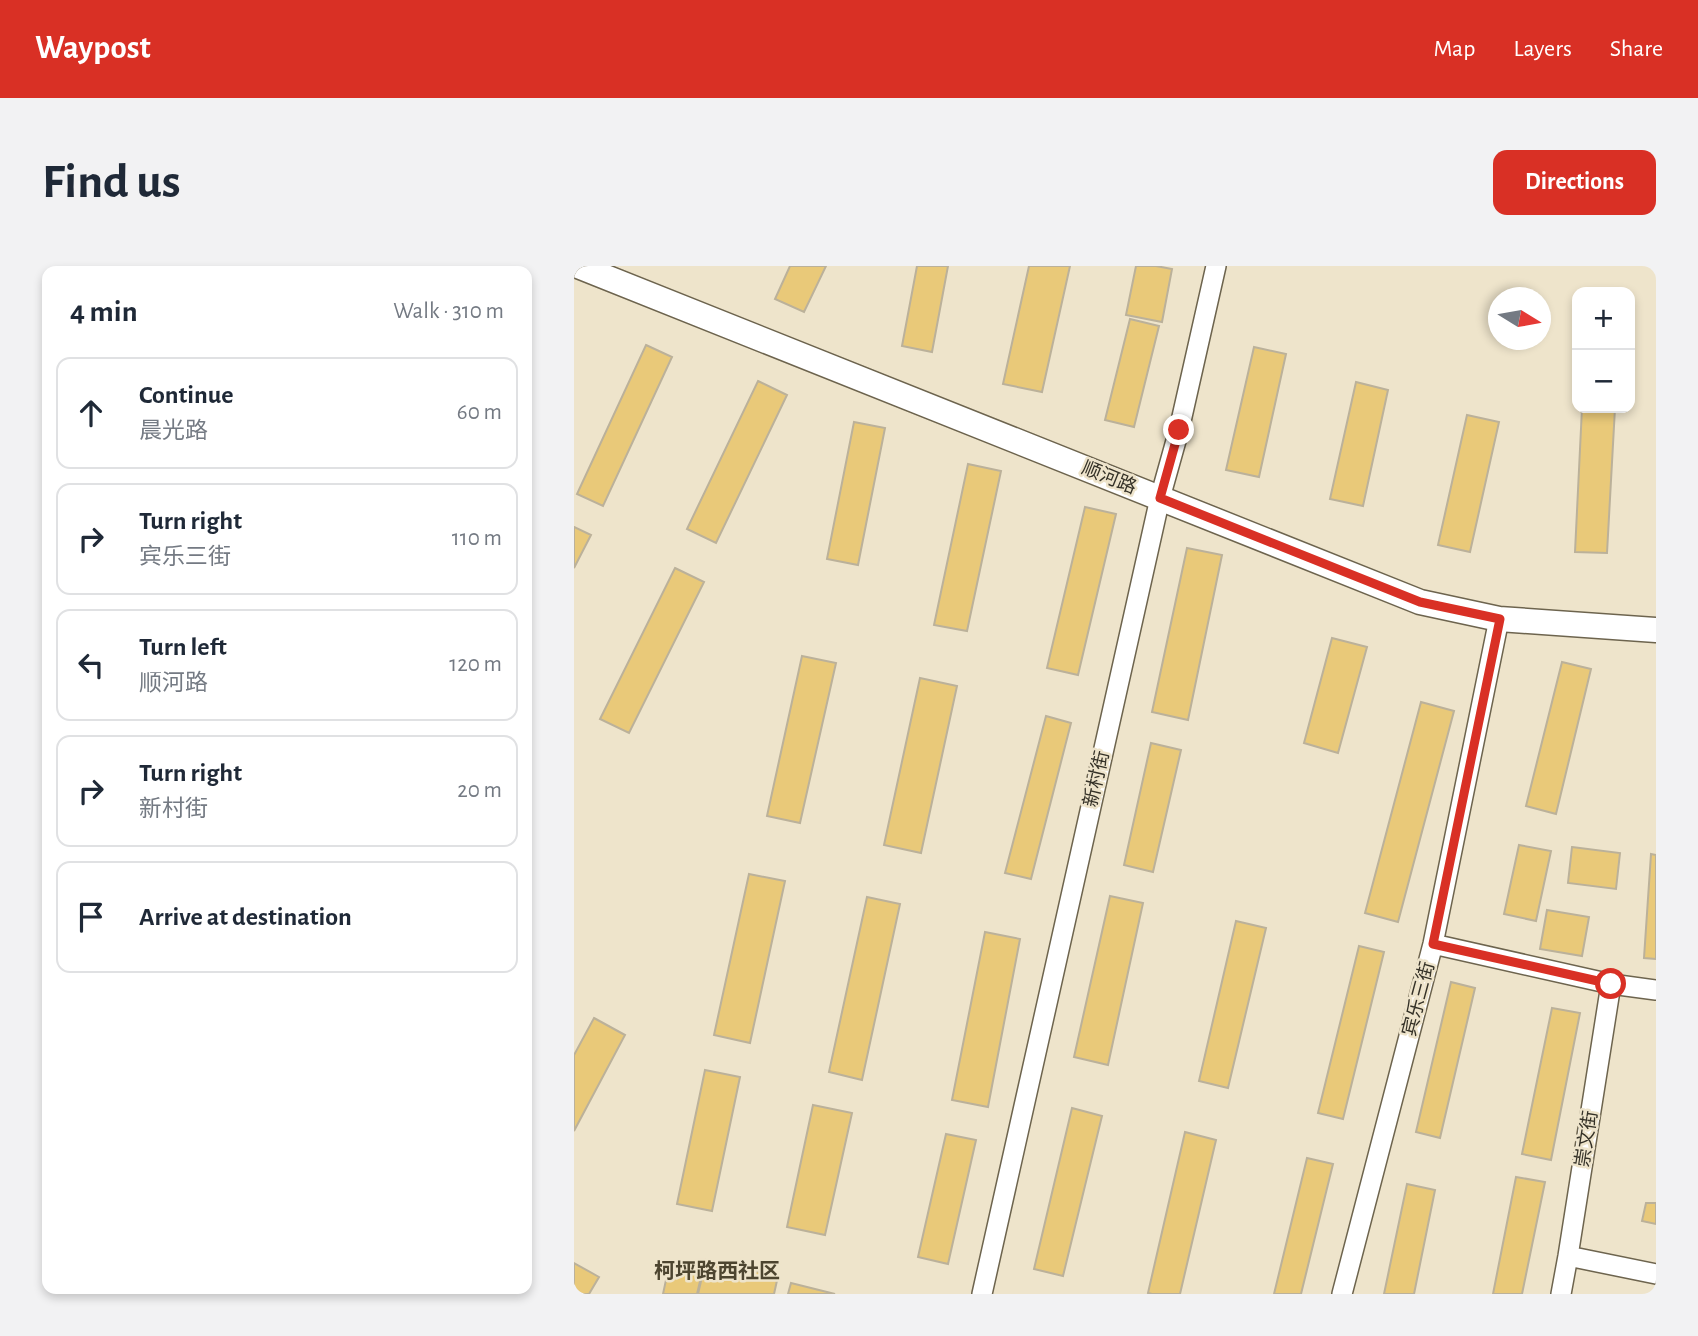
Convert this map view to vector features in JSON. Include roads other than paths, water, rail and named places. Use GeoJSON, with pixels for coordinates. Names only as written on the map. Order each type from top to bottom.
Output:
{"type":"FeatureCollection","features":[{"type":"Feature","properties":{"kind":"street","name":"顺河路"},"geometry":{"type":"LineString","coordinates":[[578,266],[1420,602],[1500,619],[1656,630]]}},
{"type":"Feature","properties":{"kind":"street","name":"新村街"},"geometry":{"type":"LineString","coordinates":[[982,1294],[1160,498],[1179,430],[1216,266]]}},
{"type":"Feature","properties":{"kind":"street","name":"宾乐三街"},"geometry":{"type":"LineString","coordinates":[[1342,1294],[1433,944],[1500,619]]}},
{"type":"Feature","properties":{"kind":"street"},"geometry":{"type":"LineString","coordinates":[[1433,944],[1611,984],[1656,990]]}},
{"type":"Feature","properties":{"kind":"street","name":"崇文街"},"geometry":{"type":"LineString","coordinates":[[1561,1294],[1611,984]]}},
{"type":"Feature","properties":{"kind":"street"},"geometry":{"type":"LineString","coordinates":[[1568,1256],[1656,1274]]}},
{"type":"Feature","properties":{"kind":"district","name":"柯坪路西社区"},"geometry":{"type":"Point","coordinates":[717,1271]}}]}
